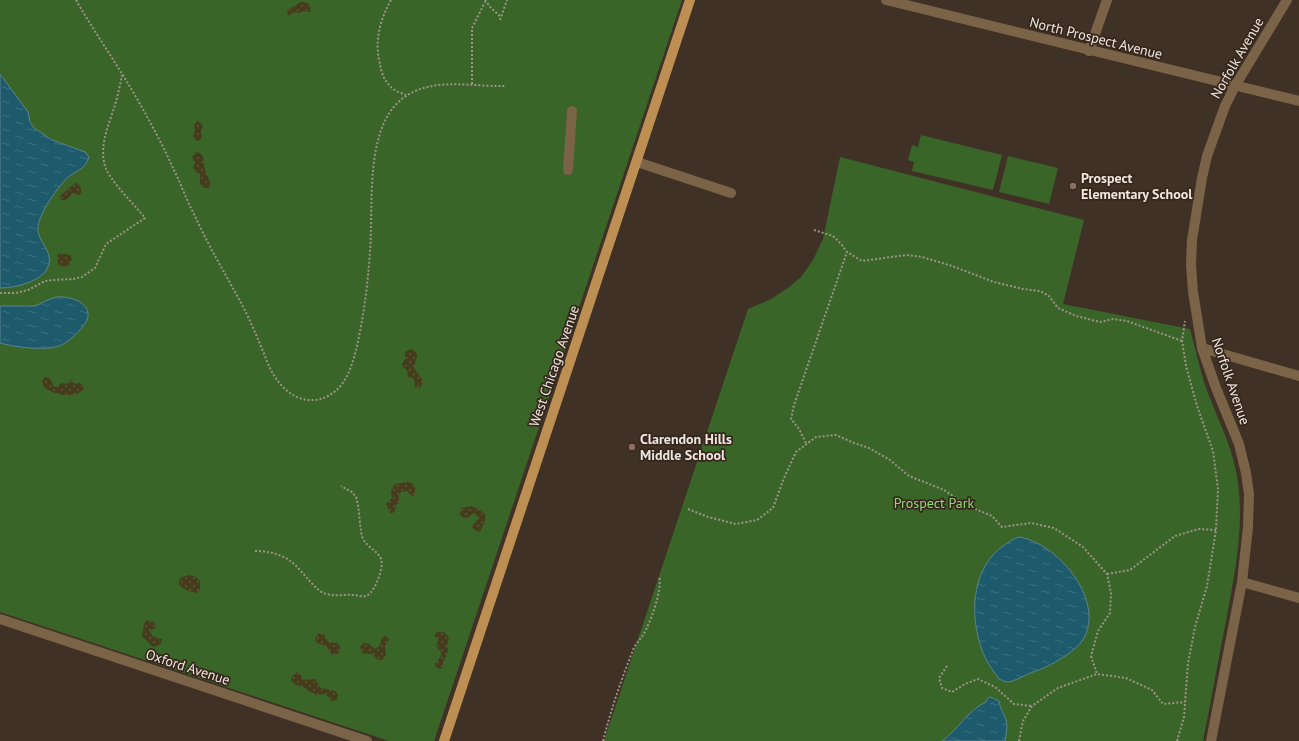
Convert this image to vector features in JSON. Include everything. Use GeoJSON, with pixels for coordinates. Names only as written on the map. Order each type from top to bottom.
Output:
{"type":"FeatureCollection","features":[{"type":"Feature","properties":{"kind":"main road","name":"West Chicago Avenue"},"geometry":{"type":"LineString","coordinates":[[444,741],[690,0]]}},
{"type":"Feature","properties":{"kind":"street","name":"North Prospect Avenue"},"geometry":{"type":"LineString","coordinates":[[886,0],[906,2],[1089,51],[1299,102]]}},
{"type":"Feature","properties":{"kind":"street"},"geometry":{"type":"LineString","coordinates":[[1089,51],[1107,0]]}},
{"type":"Feature","properties":{"kind":"street","name":"Norfolk Avenue"},"geometry":{"type":"LineString","coordinates":[[1211,741],[1242,582],[1249,514],[1246,474],[1239,444],[1216,388],[1202,348],[1193,292],[1191,265],[1192,240],[1207,156],[1225,106],[1235,86],[1287,0]]}},
{"type":"Feature","properties":{"kind":"street"},"geometry":{"type":"LineString","coordinates":[[568,170],[572,111]]}},
{"type":"Feature","properties":{"kind":"street"},"geometry":{"type":"LineString","coordinates":[[637,162],[731,193]]}},
{"type":"Feature","properties":{"kind":"street"},"geometry":{"type":"LineString","coordinates":[[1202,348],[1299,376]]}},
{"type":"Feature","properties":{"kind":"street"},"geometry":{"type":"LineString","coordinates":[[1242,582],[1299,598]]}},
{"type":"Feature","properties":{"kind":"street","name":"Oxford Avenue"},"geometry":{"type":"LineString","coordinates":[[0,619],[367,741]]}},
{"type":"Feature","properties":{"kind":"path"},"geometry":{"type":"LineString","coordinates":[[76,0],[122,74],[158,137],[218,262],[242,305],[270,369],[278,382],[289,393],[303,399],[309,400],[323,398],[336,391],[344,381],[350,368],[359,335],[365,304],[370,253],[372,193],[376,150],[382,126],[387,116],[399,101],[414,91],[434,86],[458,84],[505,86]]}},
{"type":"Feature","properties":{"kind":"path"},"geometry":{"type":"LineString","coordinates":[[391,0],[380,26],[377,44],[378,57],[385,80],[391,87],[406,95]]}},
{"type":"Feature","properties":{"kind":"path"},"geometry":{"type":"LineString","coordinates":[[500,20],[507,0]]}},
{"type":"Feature","properties":{"kind":"path"},"geometry":{"type":"LineString","coordinates":[[472,84],[472,28],[485,1],[502,17]]}},
{"type":"Feature","properties":{"kind":"path"},"geometry":{"type":"LineString","coordinates":[[0,293],[16,293],[28,290],[45,281],[82,277],[95,268],[106,244],[145,218],[110,176],[105,168],[103,160],[104,138],[118,95],[122,74]]}},
{"type":"Feature","properties":{"kind":"path"},"geometry":{"type":"LineString","coordinates":[[814,230],[833,236],[847,252],[862,261],[901,256],[922,257],[952,266],[994,282],[1023,290],[1040,291],[1049,296],[1058,308],[1076,316],[1100,322],[1113,319],[1127,321],[1182,341]]}},
{"type":"Feature","properties":{"kind":"path"},"geometry":{"type":"LineString","coordinates":[[806,444],[799,429],[791,419],[794,405],[847,252]]}},
{"type":"Feature","properties":{"kind":"path"},"geometry":{"type":"LineString","coordinates":[[1177,741],[1184,717],[1188,663],[1195,627],[1207,586],[1216,530],[1218,489],[1213,451],[1197,406],[1188,373],[1182,341],[1185,321]]}},
{"type":"Feature","properties":{"kind":"path"},"geometry":{"type":"LineString","coordinates":[[688,509],[708,518],[736,524],[757,520],[773,508],[784,478],[796,452],[816,437],[836,435],[869,448],[890,460],[909,476],[944,490],[966,504],[992,516],[1002,527],[1031,523],[1054,528],[1083,548],[1107,574],[1111,593],[1110,612],[1098,631],[1090,656],[1097,674]]}},
{"type":"Feature","properties":{"kind":"path"},"geometry":{"type":"LineString","coordinates":[[255,551],[269,552],[284,557],[294,564],[320,591],[330,596],[352,594],[362,596],[369,595],[381,570],[381,557],[364,541],[356,497],[352,492],[341,486]]}},
{"type":"Feature","properties":{"kind":"path"},"geometry":{"type":"LineString","coordinates":[[1107,574],[1130,570],[1175,536],[1199,529],[1216,530]]}},
{"type":"Feature","properties":{"kind":"path"},"geometry":{"type":"LineString","coordinates":[[603,741],[610,712],[634,647],[644,634],[656,603],[660,581],[659,576]]}},
{"type":"Feature","properties":{"kind":"path"},"geometry":{"type":"LineString","coordinates":[[947,666],[938,678],[942,688],[952,692],[965,684],[978,680],[995,688],[1014,704],[1032,706]]}},
{"type":"Feature","properties":{"kind":"path"},"geometry":{"type":"LineString","coordinates":[[1019,741],[1023,721],[1032,706],[1058,688],[1097,674],[1126,678],[1152,690],[1163,704],[1185,702]]}},
{"type":"Feature","properties":{"kind":"green space"},"geometry":{"type":"Polygon","coordinates":[[[0,0],[682,0],[434,741],[389,741],[0,612],[0,0]]]}},
{"type":"Feature","properties":{"kind":"green space"},"geometry":{"type":"Polygon","coordinates":[[[921,135],[1002,155],[993,190],[912,171],[914,162],[908,160],[912,145],[918,147],[921,135]]]}},
{"type":"Feature","properties":{"kind":"green space"},"geometry":{"type":"Polygon","coordinates":[[[1008,156],[1058,168],[1049,204],[999,192],[1008,156]]]}},
{"type":"Feature","properties":{"kind":"green space","name":"Prospect Park"},"geometry":{"type":"Polygon","coordinates":[[[840,157],[1084,220],[1063,304],[1190,329],[1204,382],[1226,437],[1233,460],[1239,490],[1240,509],[1240,528],[1236,565],[1203,741],[604,741],[748,309],[771,299],[788,288],[801,277],[813,260],[823,239],[840,157]]]}},
{"type":"Feature","properties":{"kind":"sand"},"geometry":{"type":"Polygon","coordinates":[[[301,2],[308,4],[310,12],[295,12],[288,15],[287,10],[301,2]]]}},
{"type":"Feature","properties":{"kind":"sand"},"geometry":{"type":"Polygon","coordinates":[[[197,121],[201,123],[203,127],[201,132],[202,138],[198,141],[194,139],[193,136],[195,131],[194,125],[197,121]]]}},
{"type":"Feature","properties":{"kind":"sand"},"geometry":{"type":"Polygon","coordinates":[[[196,152],[201,154],[203,157],[211,185],[209,188],[205,188],[200,184],[200,174],[193,168],[195,163],[192,157],[196,152]]]}},
{"type":"Feature","properties":{"kind":"sand"},"geometry":{"type":"Polygon","coordinates":[[[75,183],[81,188],[81,194],[78,195],[73,193],[66,200],[61,200],[61,195],[75,183]]]}},
{"type":"Feature","properties":{"kind":"sand"},"geometry":{"type":"Polygon","coordinates":[[[60,253],[70,255],[72,259],[69,265],[64,267],[58,264],[57,256],[60,253]]]}},
{"type":"Feature","properties":{"kind":"sand"},"geometry":{"type":"Polygon","coordinates":[[[411,349],[416,352],[417,356],[414,368],[423,381],[419,388],[415,387],[414,379],[408,377],[407,370],[402,364],[405,359],[405,352],[411,349]]]}},
{"type":"Feature","properties":{"kind":"sand"},"geometry":{"type":"Polygon","coordinates":[[[45,377],[50,378],[54,387],[62,383],[67,384],[71,380],[76,385],[78,382],[83,385],[84,388],[76,394],[59,394],[44,387],[42,381],[45,377]]]}},
{"type":"Feature","properties":{"kind":"sand"},"geometry":{"type":"Polygon","coordinates":[[[409,482],[415,487],[415,495],[412,496],[407,491],[401,492],[399,495],[399,502],[396,505],[395,510],[393,513],[390,513],[386,504],[392,498],[391,492],[394,485],[409,482]]]}},
{"type":"Feature","properties":{"kind":"sand"},"geometry":{"type":"Polygon","coordinates":[[[471,506],[485,514],[485,521],[480,532],[474,530],[472,527],[478,519],[477,515],[472,514],[469,517],[464,518],[460,515],[461,508],[471,506]]]}},
{"type":"Feature","properties":{"kind":"sand"},"geometry":{"type":"Polygon","coordinates":[[[189,575],[196,577],[200,581],[200,590],[197,593],[188,591],[180,586],[180,578],[189,575]]]}},
{"type":"Feature","properties":{"kind":"sand"},"geometry":{"type":"Polygon","coordinates":[[[147,620],[154,622],[156,626],[150,631],[152,636],[162,639],[162,643],[157,646],[153,647],[142,636],[144,624],[147,620]]]}},
{"type":"Feature","properties":{"kind":"sand"},"geometry":{"type":"Polygon","coordinates":[[[437,632],[444,632],[449,638],[447,645],[448,652],[443,662],[443,667],[440,669],[436,667],[435,664],[441,656],[441,652],[436,646],[438,640],[434,635],[437,632]]]}},
{"type":"Feature","properties":{"kind":"sand"},"geometry":{"type":"Polygon","coordinates":[[[319,633],[324,634],[328,642],[336,643],[340,646],[338,654],[332,655],[326,646],[317,643],[315,638],[319,633]]]}},
{"type":"Feature","properties":{"kind":"sand"},"geometry":{"type":"Polygon","coordinates":[[[385,636],[389,640],[385,646],[386,655],[382,660],[377,660],[373,655],[364,654],[361,651],[360,646],[365,643],[369,644],[374,649],[379,647],[381,638],[385,636]]]}},
{"type":"Feature","properties":{"kind":"sand"},"geometry":{"type":"Polygon","coordinates":[[[297,672],[303,680],[315,679],[321,688],[335,691],[338,695],[337,700],[332,701],[325,694],[317,695],[294,684],[291,678],[297,672]]]}},
{"type":"Feature","properties":{"kind":"water"},"geometry":{"type":"Polygon","coordinates":[[[0,74],[28,112],[30,122],[34,128],[52,140],[85,152],[89,157],[85,165],[69,176],[58,189],[49,201],[39,221],[38,232],[48,253],[49,259],[49,265],[45,272],[30,282],[12,287],[0,288],[0,74]]]}},
{"type":"Feature","properties":{"kind":"water"},"geometry":{"type":"Polygon","coordinates":[[[57,297],[67,297],[77,300],[82,303],[87,311],[87,320],[72,338],[59,346],[45,348],[21,347],[0,343],[0,306],[35,306],[57,297]]]}},
{"type":"Feature","properties":{"kind":"water"},"geometry":{"type":"Polygon","coordinates":[[[1020,537],[1034,542],[1048,550],[1062,561],[1073,574],[1082,589],[1088,605],[1089,621],[1085,636],[1070,653],[1047,666],[1013,681],[1007,682],[999,679],[983,654],[976,624],[976,596],[978,583],[983,570],[990,559],[1004,545],[1020,537]]]}},
{"type":"Feature","properties":{"kind":"water"},"geometry":{"type":"Polygon","coordinates":[[[990,697],[999,701],[1006,720],[1007,728],[1005,741],[942,741],[953,732],[973,710],[986,702],[990,697]]]}},
{"type":"Feature","properties":{"kind":"place","name":"Prospect Elementary School"},"geometry":{"type":"Point","coordinates":[1073,186]}},
{"type":"Feature","properties":{"kind":"place","name":"Clarendon Hills Middle School"},"geometry":{"type":"Point","coordinates":[632,447]}}]}
